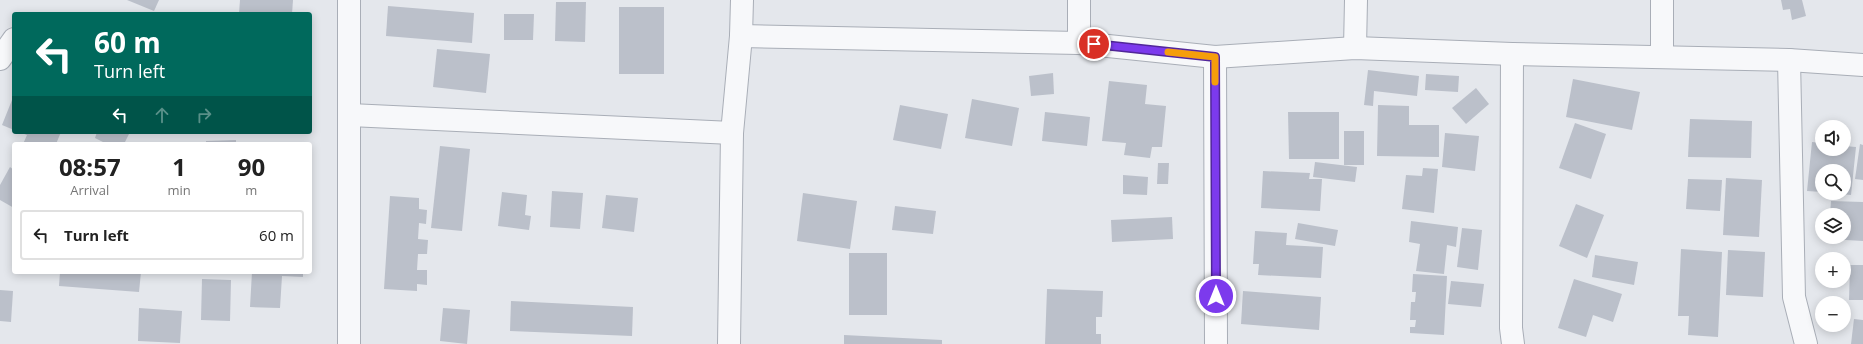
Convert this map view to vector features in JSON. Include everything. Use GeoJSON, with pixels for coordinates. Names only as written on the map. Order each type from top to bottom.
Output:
{"type":"FeatureCollection","features":[{"type":"Feature","properties":{"kind":"street"},"geometry":{"type":"LineString","coordinates":[[349,0],[349,344]]}},
{"type":"Feature","properties":{"kind":"street"},"geometry":{"type":"LineString","coordinates":[[729,344],[732,133],[741,36],[742,0]]}},
{"type":"Feature","properties":{"kind":"street"},"geometry":{"type":"LineString","coordinates":[[1079,0],[1079,43]]}},
{"type":"Feature","properties":{"kind":"street"},"geometry":{"type":"LineString","coordinates":[[1355,48],[1356,0]]}},
{"type":"Feature","properties":{"kind":"street"},"geometry":{"type":"LineString","coordinates":[[1662,0],[1662,57]]}},
{"type":"Feature","properties":{"kind":"street"},"geometry":{"type":"LineString","coordinates":[[741,36],[1079,43],[1215,57],[1355,48],[1512,54],[1789,60],[1863,65]]}},
{"type":"Feature","properties":{"kind":"street"},"geometry":{"type":"LineString","coordinates":[[0,59],[12,42]]}},
{"type":"Feature","properties":{"kind":"street"},"geometry":{"type":"LineString","coordinates":[[1512,54],[1511,328],[1513,344]]}},
{"type":"Feature","properties":{"kind":"street"},"geometry":{"type":"LineString","coordinates":[[1215,57],[1216,344]]}},
{"type":"Feature","properties":{"kind":"street"},"geometry":{"type":"LineString","coordinates":[[1789,60],[1794,296],[1806,344]]}},
{"type":"Feature","properties":{"kind":"street"},"geometry":{"type":"LineString","coordinates":[[350,115],[732,133]]}},
{"type":"Feature","properties":{"kind":"building"},"geometry":{"type":"Polygon","coordinates":[[[127,0],[159,0],[154,11],[127,0]]]}},
{"type":"Feature","properties":{"kind":"building"},"geometry":{"type":"Polygon","coordinates":[[[240,0],[293,0],[292,12],[239,12],[240,0]]]}},
{"type":"Feature","properties":{"kind":"building"},"geometry":{"type":"Polygon","coordinates":[[[1781,0],[1802,0],[1806,16],[1792,20],[1790,9],[1783,10],[1781,0]]]}},
{"type":"Feature","properties":{"kind":"building"},"geometry":{"type":"Polygon","coordinates":[[[556,2],[586,2],[585,42],[555,41],[556,2]]]}},
{"type":"Feature","properties":{"kind":"building"},"geometry":{"type":"Polygon","coordinates":[[[388,6],[474,13],[472,43],[386,36],[388,6]]]}},
{"type":"Feature","properties":{"kind":"building"},"geometry":{"type":"Polygon","coordinates":[[[619,7],[664,7],[664,74],[619,74],[619,7]]]}},
{"type":"Feature","properties":{"kind":"building"},"geometry":{"type":"Polygon","coordinates":[[[504,14],[534,14],[533,40],[504,40],[504,14]]]}},
{"type":"Feature","properties":{"kind":"building"},"geometry":{"type":"Polygon","coordinates":[[[437,49],[490,54],[486,93],[433,87],[437,49]]]}},
{"type":"Feature","properties":{"kind":"building"},"geometry":{"type":"Polygon","coordinates":[[[1368,70],[1419,76],[1417,96],[1374,91],[1373,106],[1364,105],[1368,70]]]}},
{"type":"Feature","properties":{"kind":"building"},"geometry":{"type":"Polygon","coordinates":[[[1053,73],[1054,94],[1031,96],[1029,76],[1053,73]]]}},
{"type":"Feature","properties":{"kind":"building"},"geometry":{"type":"Polygon","coordinates":[[[1426,74],[1459,76],[1458,92],[1425,90],[1426,74]]]}},
{"type":"Feature","properties":{"kind":"building"},"geometry":{"type":"Polygon","coordinates":[[[1573,79],[1640,92],[1632,130],[1566,117],[1573,79]]]}},
{"type":"Feature","properties":{"kind":"building"},"geometry":{"type":"Polygon","coordinates":[[[1109,81],[1147,85],[1145,104],[1166,106],[1162,147],[1152,147],[1150,158],[1124,155],[1126,143],[1102,141],[1109,81]]]}},
{"type":"Feature","properties":{"kind":"building"},"geometry":{"type":"Polygon","coordinates":[[[1476,88],[1489,104],[1466,124],[1452,108],[1476,88]]]}},
{"type":"Feature","properties":{"kind":"building"},"geometry":{"type":"Polygon","coordinates":[[[972,99],[1019,108],[1012,146],[965,138],[972,99]]]}},
{"type":"Feature","properties":{"kind":"building"},"geometry":{"type":"Polygon","coordinates":[[[12,100],[12,129],[2,125],[12,100]]]}},
{"type":"Feature","properties":{"kind":"building"},"geometry":{"type":"Polygon","coordinates":[[[900,105],[948,114],[941,149],[893,140],[900,105]]]}},
{"type":"Feature","properties":{"kind":"building"},"geometry":{"type":"Polygon","coordinates":[[[1378,105],[1409,106],[1409,125],[1439,125],[1439,157],[1377,156],[1378,105]]]}},
{"type":"Feature","properties":{"kind":"building"},"geometry":{"type":"Polygon","coordinates":[[[1045,112],[1090,117],[1087,146],[1042,141],[1045,112]]]}},
{"type":"Feature","properties":{"kind":"building"},"geometry":{"type":"Polygon","coordinates":[[[1288,112],[1339,112],[1339,159],[1289,159],[1288,112]]]}},
{"type":"Feature","properties":{"kind":"building"},"geometry":{"type":"Polygon","coordinates":[[[1690,119],[1752,121],[1751,158],[1688,157],[1690,119]]]}},
{"type":"Feature","properties":{"kind":"building"},"geometry":{"type":"Polygon","coordinates":[[[1575,123],[1606,134],[1591,179],[1559,168],[1575,123]]]}},
{"type":"Feature","properties":{"kind":"building"},"geometry":{"type":"Polygon","coordinates":[[[1344,131],[1364,131],[1364,165],[1344,165],[1344,131]]]}},
{"type":"Feature","properties":{"kind":"building"},"geometry":{"type":"Polygon","coordinates":[[[1445,133],[1479,136],[1475,171],[1442,167],[1445,133]]]}},
{"type":"Feature","properties":{"kind":"building"},"geometry":{"type":"Polygon","coordinates":[[[24,134],[60,134],[57,142],[24,142],[27,135],[24,134]]]}},
{"type":"Feature","properties":{"kind":"building"},"geometry":{"type":"Polygon","coordinates":[[[96,134],[129,134],[125,142],[103,142],[95,138],[96,134]]]}},
{"type":"Feature","properties":{"kind":"building"},"geometry":{"type":"Polygon","coordinates":[[[236,140],[236,142],[206,142],[236,140]]]}},
{"type":"Feature","properties":{"kind":"building"},"geometry":{"type":"Polygon","coordinates":[[[1812,142],[1815,142],[1815,156],[1851,156],[1851,147],[1856,147],[1851,195],[1851,164],[1815,164],[1815,192],[1807,191],[1812,142]]]}},
{"type":"Feature","properties":{"kind":"building"},"geometry":{"type":"Polygon","coordinates":[[[1860,144],[1863,145],[1863,180],[1855,179],[1860,144]]]}},
{"type":"Feature","properties":{"kind":"building"},"geometry":{"type":"Polygon","coordinates":[[[440,146],[470,149],[462,231],[431,228],[440,146]]]}},
{"type":"Feature","properties":{"kind":"building"},"geometry":{"type":"Polygon","coordinates":[[[1315,162],[1357,167],[1355,182],[1313,177],[1315,162]]]}},
{"type":"Feature","properties":{"kind":"building"},"geometry":{"type":"Polygon","coordinates":[[[1158,163],[1169,163],[1168,184],[1157,184],[1158,163]]]}},
{"type":"Feature","properties":{"kind":"building"},"geometry":{"type":"Polygon","coordinates":[[[10,167],[12,168],[12,207],[0,200],[0,185],[10,167]]]}},
{"type":"Feature","properties":{"kind":"building"},"geometry":{"type":"Polygon","coordinates":[[[1423,168],[1438,169],[1434,213],[1402,209],[1406,175],[1422,176],[1423,168]]]}},
{"type":"Feature","properties":{"kind":"building"},"geometry":{"type":"Polygon","coordinates":[[[1263,171],[1310,173],[1309,179],[1322,179],[1320,211],[1261,208],[1263,171]]]}},
{"type":"Feature","properties":{"kind":"building"},"geometry":{"type":"Polygon","coordinates":[[[1123,175],[1148,177],[1147,195],[1123,194],[1123,175]]]}},
{"type":"Feature","properties":{"kind":"building"},"geometry":{"type":"Polygon","coordinates":[[[1726,178],[1762,180],[1759,237],[1723,235],[1726,178]]]}},
{"type":"Feature","properties":{"kind":"building"},"geometry":{"type":"Polygon","coordinates":[[[1688,179],[1722,180],[1720,211],[1686,209],[1688,179]]]}},
{"type":"Feature","properties":{"kind":"building"},"geometry":{"type":"Polygon","coordinates":[[[552,191],[583,193],[580,229],[550,227],[552,191]]]}},
{"type":"Feature","properties":{"kind":"building"},"geometry":{"type":"Polygon","coordinates":[[[502,192],[527,195],[525,215],[531,216],[529,230],[498,226],[502,192]]]}},
{"type":"Feature","properties":{"kind":"building"},"geometry":{"type":"Polygon","coordinates":[[[803,193],[857,201],[850,249],[797,241],[803,193]]]}},
{"type":"Feature","properties":{"kind":"building"},"geometry":{"type":"Polygon","coordinates":[[[606,195],[638,198],[634,232],[602,228],[606,195]]]}},
{"type":"Feature","properties":{"kind":"building"},"geometry":{"type":"Polygon","coordinates":[[[390,196],[419,198],[419,209],[427,210],[426,224],[419,223],[418,239],[428,240],[427,254],[418,254],[417,270],[427,270],[427,285],[417,284],[417,291],[384,289],[390,196]]]}},
{"type":"Feature","properties":{"kind":"building"},"geometry":{"type":"Polygon","coordinates":[[[1831,201],[1863,202],[1863,241],[1851,240],[1851,208],[1830,208],[1831,201]]]}},
{"type":"Feature","properties":{"kind":"building"},"geometry":{"type":"Polygon","coordinates":[[[1576,204],[1604,215],[1587,258],[1559,246],[1576,204]]]}},
{"type":"Feature","properties":{"kind":"building"},"geometry":{"type":"Polygon","coordinates":[[[895,206],[936,211],[933,234],[892,230],[895,206]]]}},
{"type":"Feature","properties":{"kind":"building"},"geometry":{"type":"Polygon","coordinates":[[[1172,217],[1173,239],[1112,242],[1111,220],[1172,217]]]}},
{"type":"Feature","properties":{"kind":"building"},"geometry":{"type":"Polygon","coordinates":[[[1411,221],[1458,227],[1456,247],[1447,245],[1444,274],[1416,271],[1420,244],[1409,242],[1411,221]]]}},
{"type":"Feature","properties":{"kind":"building"},"geometry":{"type":"Polygon","coordinates":[[[1298,223],[1338,230],[1335,246],[1295,239],[1298,223]]]}},
{"type":"Feature","properties":{"kind":"building"},"geometry":{"type":"Polygon","coordinates":[[[1462,228],[1482,230],[1478,270],[1457,267],[1462,228]]]}},
{"type":"Feature","properties":{"kind":"building"},"geometry":{"type":"Polygon","coordinates":[[[1255,231],[1287,233],[1286,245],[1323,247],[1321,278],[1258,275],[1259,264],[1253,264],[1255,231]]]}},
{"type":"Feature","properties":{"kind":"building"},"geometry":{"type":"Polygon","coordinates":[[[1681,249],[1722,252],[1718,337],[1688,335],[1689,316],[1678,316],[1681,249]]]}},
{"type":"Feature","properties":{"kind":"building"},"geometry":{"type":"Polygon","coordinates":[[[1728,250],[1765,252],[1763,297],[1726,295],[1728,250]]]}},
{"type":"Feature","properties":{"kind":"building"},"geometry":{"type":"Polygon","coordinates":[[[849,253],[887,253],[887,315],[849,315],[849,253]]]}},
{"type":"Feature","properties":{"kind":"building"},"geometry":{"type":"Polygon","coordinates":[[[1595,255],[1638,262],[1634,285],[1592,277],[1595,255]]]}},
{"type":"Feature","properties":{"kind":"building"},"geometry":{"type":"Polygon","coordinates":[[[1851,265],[1863,265],[1863,300],[1851,300],[1851,296],[1849,296],[1849,288],[1851,288],[1851,265]]]}},
{"type":"Feature","properties":{"kind":"building"},"geometry":{"type":"Polygon","coordinates":[[[60,274],[141,274],[139,292],[59,286],[60,274]]]}},
{"type":"Feature","properties":{"kind":"building"},"geometry":{"type":"Polygon","coordinates":[[[252,274],[303,274],[303,277],[282,276],[280,308],[250,307],[252,274]]]}},
{"type":"Feature","properties":{"kind":"building"},"geometry":{"type":"Polygon","coordinates":[[[1413,274],[1447,276],[1444,335],[1410,333],[1410,327],[1415,327],[1416,320],[1410,320],[1411,302],[1415,302],[1416,292],[1412,292],[1413,274]]]}},
{"type":"Feature","properties":{"kind":"building"},"geometry":{"type":"Polygon","coordinates":[[[202,279],[231,280],[230,321],[201,320],[202,279]]]}},
{"type":"Feature","properties":{"kind":"building"},"geometry":{"type":"Polygon","coordinates":[[[1574,279],[1622,294],[1613,322],[1593,315],[1586,337],[1558,328],[1574,279]]]}},
{"type":"Feature","properties":{"kind":"building"},"geometry":{"type":"Polygon","coordinates":[[[1451,281],[1484,284],[1481,307],[1448,304],[1451,281]]]}},
{"type":"Feature","properties":{"kind":"building"},"geometry":{"type":"Polygon","coordinates":[[[1047,289],[1103,291],[1102,317],[1096,317],[1096,334],[1101,334],[1101,344],[1045,344],[1047,289]]]}},
{"type":"Feature","properties":{"kind":"building"},"geometry":{"type":"Polygon","coordinates":[[[0,290],[13,291],[11,322],[0,321],[0,290]]]}},
{"type":"Feature","properties":{"kind":"building"},"geometry":{"type":"Polygon","coordinates":[[[1243,291],[1321,297],[1319,330],[1241,324],[1243,291]]]}},
{"type":"Feature","properties":{"kind":"building"},"geometry":{"type":"Polygon","coordinates":[[[511,301],[633,307],[632,336],[510,331],[511,301]]]}},
{"type":"Feature","properties":{"kind":"building"},"geometry":{"type":"Polygon","coordinates":[[[139,308],[182,311],[180,343],[138,341],[139,308]]]}},
{"type":"Feature","properties":{"kind":"building"},"geometry":{"type":"Polygon","coordinates":[[[443,308],[470,310],[467,344],[440,341],[443,308]]]}},
{"type":"Feature","properties":{"kind":"building"},"geometry":{"type":"Polygon","coordinates":[[[1854,319],[1863,320],[1863,344],[1851,344],[1854,319]]]}},
{"type":"Feature","properties":{"kind":"building"},"geometry":{"type":"Polygon","coordinates":[[[844,335],[942,340],[942,344],[844,344],[844,335]]]}},
{"type":"Feature","properties":{"kind":"slow traffic"},"geometry":{"type":"LineString","coordinates":[[1168,52],[1215,57],[1215,82]]}},
{"type":"Feature","properties":{"kind":"route"},"geometry":{"type":"LineString","coordinates":[[1094,44],[1215,57],[1216,296]]}}]}
